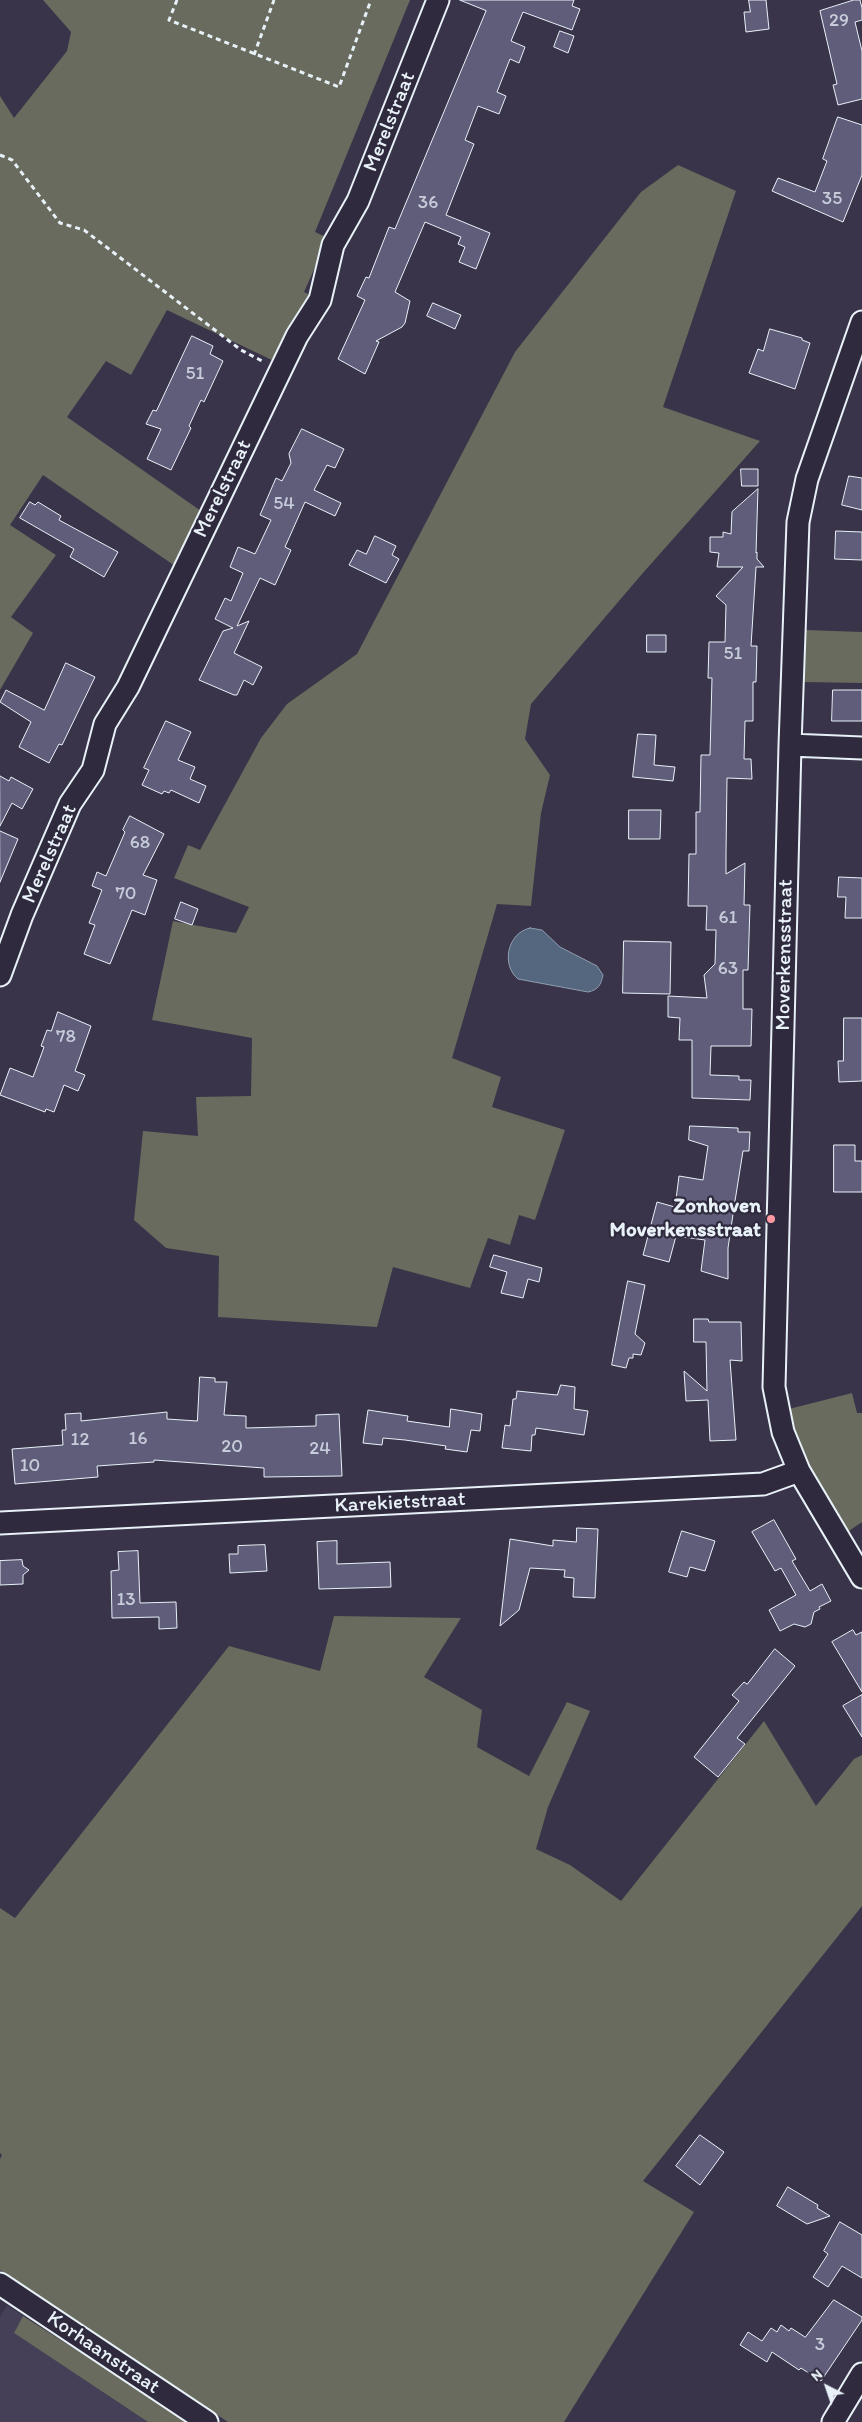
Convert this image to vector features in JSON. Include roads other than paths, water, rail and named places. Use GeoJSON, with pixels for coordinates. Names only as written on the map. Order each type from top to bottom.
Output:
{"type":"FeatureCollection","features":[{"type":"Feature","properties":{"kind":"street","name":"Merelstraat"},"geometry":{"type":"LineString","coordinates":[[0,975],[22,915],[70,804],[93,770],[105,724],[128,687],[297,336],[320,300],[333,245],[358,201],[438,0]]}},
{"type":"Feature","properties":{"kind":"street","name":"Moverkensstraat"},"geometry":{"type":"LineString","coordinates":[[862,322],[807,479],[798,522],[790,745],[774,1387],[783,1432],[798,1471],[862,1577]]}},
{"type":"Feature","properties":{"kind":"street"},"geometry":{"type":"LineString","coordinates":[[790,745],[862,748]]}},
{"type":"Feature","properties":{"kind":"street","name":"Karekietstraat"},"geometry":{"type":"LineString","coordinates":[[0,1523],[763,1484],[798,1471]]}},
{"type":"Feature","properties":{"kind":"street","name":"Korhaanstraat"},"geometry":{"type":"LineString","coordinates":[[0,2284],[207,2422]]}},
{"type":"Feature","properties":{"kind":"street"},"geometry":{"type":"LineString","coordinates":[[833,2422],[862,2374]]}},
{"type":"Feature","properties":{"kind":"water"},"geometry":{"type":"Polygon","coordinates":[[[530,928],[542,930],[560,947],[597,966],[603,975],[598,986],[588,992],[518,979],[509,966],[509,950],[516,936],[530,928]]]}},
{"type":"Feature","properties":{"kind":"place","name":"Zonhoven Moverkensstraat"},"geometry":{"type":"Point","coordinates":[771,1219]}}]}
